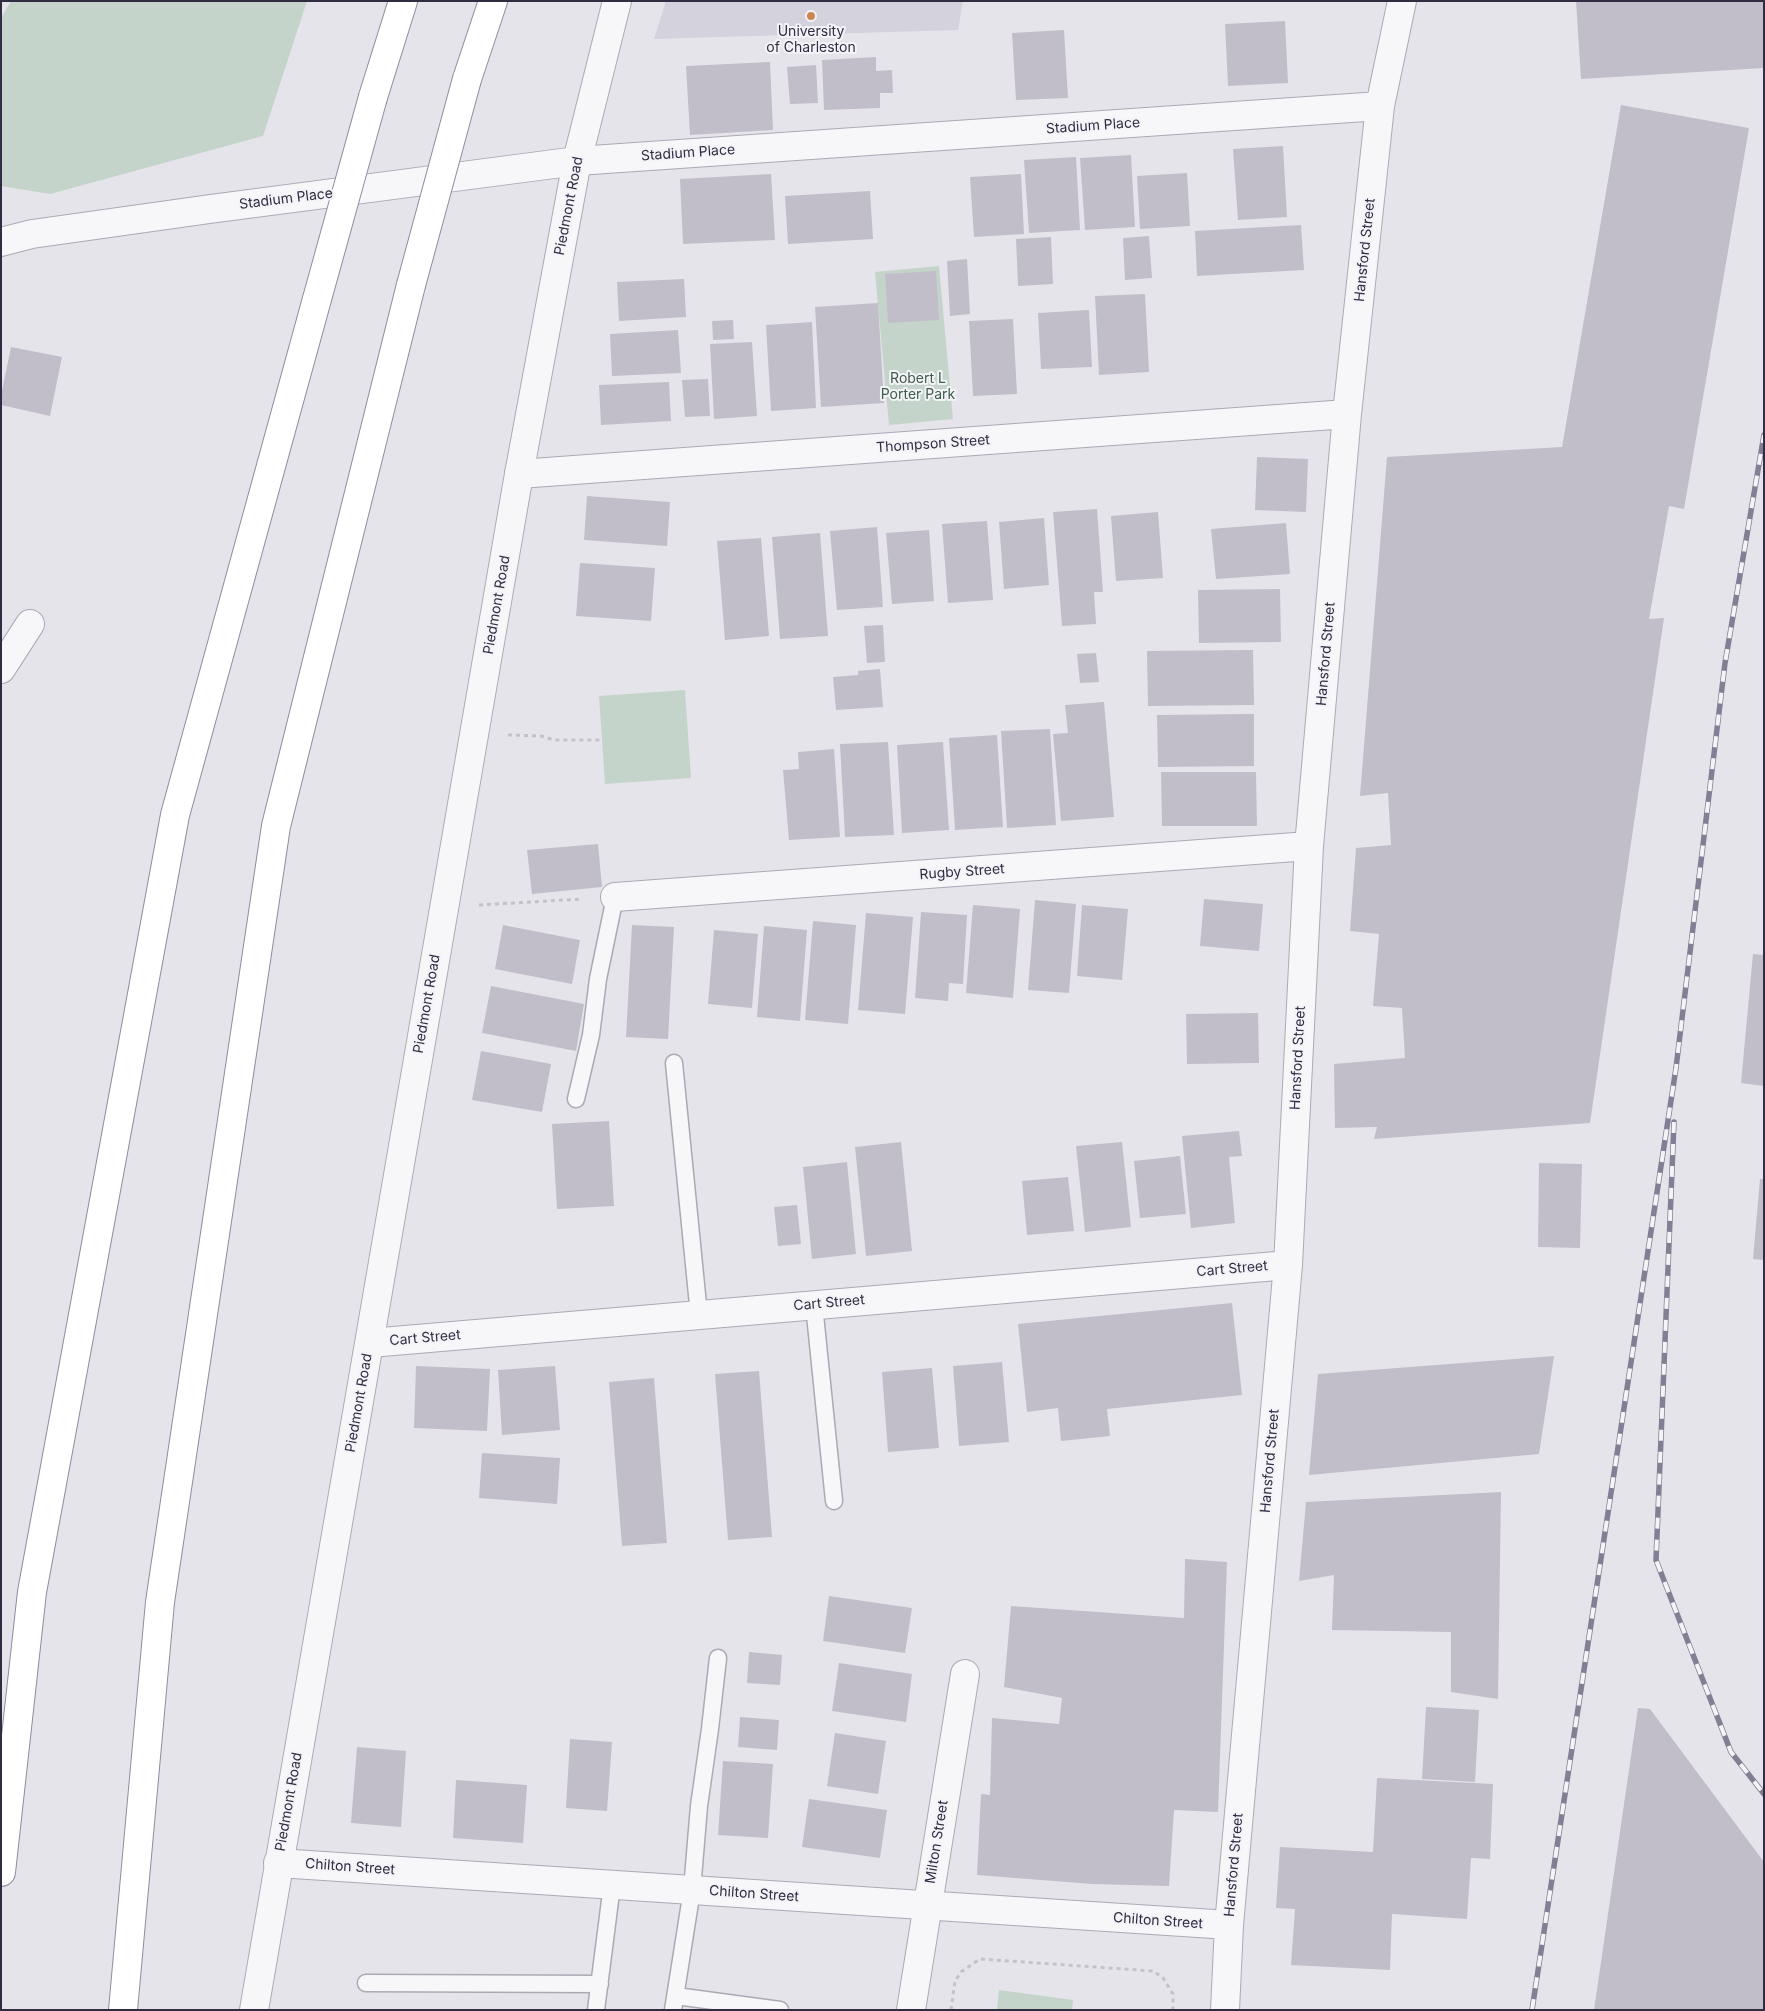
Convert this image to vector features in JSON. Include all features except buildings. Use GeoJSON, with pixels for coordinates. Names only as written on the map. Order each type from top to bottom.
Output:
{"type":"FeatureCollection","features":[{"type":"Feature","properties":{"kind":"highway"},"geometry":{"type":"LineString","coordinates":[[1,1872],[32,1592],[175,815],[316,299],[373,97],[403,1]]}},
{"type":"Feature","properties":{"kind":"highway"},"geometry":{"type":"LineString","coordinates":[[123,2010],[160,1602],[276,826],[411,286],[467,79],[493,1]]}},
{"type":"Feature","properties":{"kind":"street","name":"Piedmont Road"},"geometry":{"type":"LineString","coordinates":[[254,2010],[519,474],[577,161],[618,1]]}},
{"type":"Feature","properties":{"kind":"street","name":"Hansford Street"},"geometry":{"type":"LineString","coordinates":[[1225,2010],[1229,1926],[1288,1265],[1309,846],[1347,414],[1380,106],[1402,1]]}},
{"type":"Feature","properties":{"kind":"street","name":"Stadium Place"},"geometry":{"type":"LineString","coordinates":[[1,242],[32,234],[577,161],[1380,106]]}},
{"type":"Feature","properties":{"kind":"street","name":"Thompson Street"},"geometry":{"type":"LineString","coordinates":[[519,474],[1347,414]]}},
{"type":"Feature","properties":{"kind":"street"},"geometry":{"type":"LineString","coordinates":[[1,669],[30,624]]}},
{"type":"Feature","properties":{"kind":"street","name":"Rugby Street"},"geometry":{"type":"LineString","coordinates":[[615,897],[1309,846]]}},
{"type":"Feature","properties":{"kind":"street","name":"Cart Street"},"geometry":{"type":"LineString","coordinates":[[370,1343],[1288,1265]]}},
{"type":"Feature","properties":{"kind":"street","name":"Milton Street"},"geometry":{"type":"LineString","coordinates":[[911,2010],[965,1674]]}},
{"type":"Feature","properties":{"kind":"street","name":"Chilton Street"},"geometry":{"type":"LineString","coordinates":[[278,1863],[1229,1926]]}},
{"type":"Feature","properties":{"kind":"lane"},"geometry":{"type":"LineString","coordinates":[[576,1099],[590,1035],[598,979],[615,897]]}},
{"type":"Feature","properties":{"kind":"lane"},"geometry":{"type":"LineString","coordinates":[[674,1063],[699,1315]]}},
{"type":"Feature","properties":{"kind":"lane"},"geometry":{"type":"LineString","coordinates":[[814,1305],[834,1501]]}},
{"type":"Feature","properties":{"kind":"lane"},"geometry":{"type":"LineString","coordinates":[[718,1658],[699,1806],[692,1890],[675,2003],[780,2010]]}},
{"type":"Feature","properties":{"kind":"lane"},"geometry":{"type":"LineString","coordinates":[[596,2010],[612,1885]]}},
{"type":"Feature","properties":{"kind":"lane"},"geometry":{"type":"LineString","coordinates":[[366,1983],[600,1984]]}},
{"type":"Feature","properties":{"kind":"path"},"geometry":{"type":"LineString","coordinates":[[500,734],[541,736],[554,740],[602,740]]}},
{"type":"Feature","properties":{"kind":"path"},"geometry":{"type":"LineString","coordinates":[[470,905],[615,897]]}},
{"type":"Feature","properties":{"kind":"path"},"geometry":{"type":"LineString","coordinates":[[951,2010],[955,1981],[961,1972],[980,1959],[1152,1971],[1163,1978],[1173,1994],[1174,2010]]}},
{"type":"Feature","properties":{"kind":"shaded area","name":"University of Charleston"},"geometry":{"type":"Polygon","coordinates":[[[666,1],[963,1],[958,30],[654,39],[666,1]]]}},
{"type":"Feature","properties":{"kind":"green space"},"geometry":{"type":"Polygon","coordinates":[[[11,1],[307,1],[263,136],[50,194],[1,186],[1,18],[11,1]]]}},
{"type":"Feature","properties":{"kind":"green space","name":"Robert L Porter Park"},"geometry":{"type":"Polygon","coordinates":[[[939,266],[953,419],[889,425],[875,272],[939,266]]]}},
{"type":"Feature","properties":{"kind":"green space"},"geometry":{"type":"Polygon","coordinates":[[[685,690],[691,778],[605,784],[599,696],[685,690]]]}},
{"type":"Feature","properties":{"kind":"green space"},"geometry":{"type":"Polygon","coordinates":[[[999,1990],[1073,2000],[1072,2010],[997,2010],[999,1990]]]}},
{"type":"Feature","properties":{"kind":"railway"},"geometry":{"type":"LineString","coordinates":[[1532,2010],[1676,1068],[1725,663],[1764,435]]}},
{"type":"Feature","properties":{"kind":"railway"},"geometry":{"type":"LineString","coordinates":[[1674,1122],[1656,1560],[1731,1752],[1764,1794]]}},
{"type":"Feature","properties":{"kind":"place","name":"University of Charleston"},"geometry":{"type":"Point","coordinates":[811,16]}}]}
